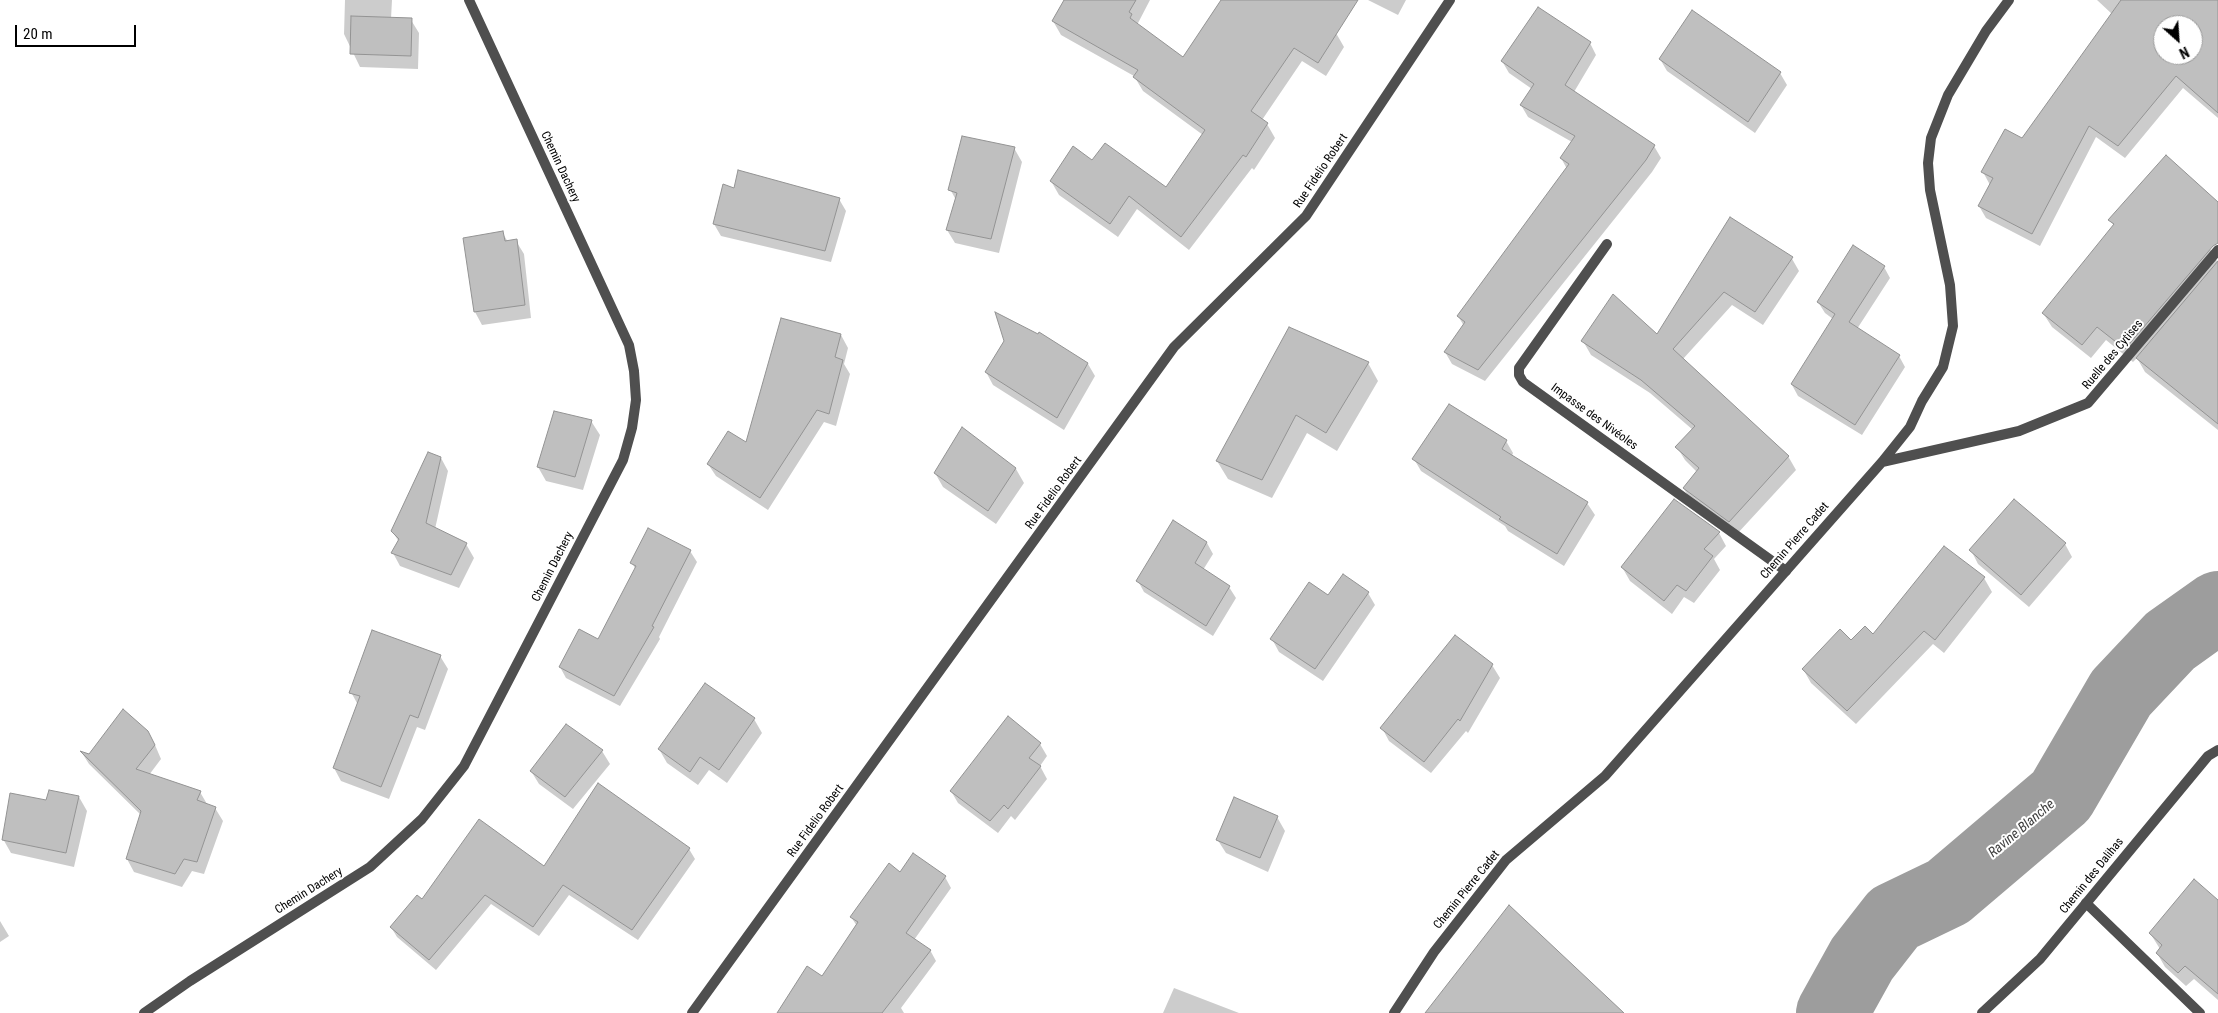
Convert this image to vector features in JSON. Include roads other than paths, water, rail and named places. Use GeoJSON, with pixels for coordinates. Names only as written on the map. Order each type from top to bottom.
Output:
{"type":"FeatureCollection","features":[{"type":"Feature","properties":{"kind":"street","name":"Chemin Dachery"},"geometry":{"type":"LineString","coordinates":[[144,1013],[198,976],[370,867],[422,819],[464,766],[623,460],[632,428],[636,400],[634,371],[629,344],[469,0]]}},
{"type":"Feature","properties":{"kind":"street","name":"Rue Fidelio Robert"},"geometry":{"type":"LineString","coordinates":[[692,1013],[1174,347],[1306,216],[1450,0]]}},
{"type":"Feature","properties":{"kind":"street","name":"Chemin Pierre Cadet"},"geometry":{"type":"LineString","coordinates":[[1394,1013],[1434,952],[1506,860],[1605,776],[1882,462],[1910,427],[1922,402],[1943,367],[1952,326],[1950,286],[1930,190],[1928,164],[1931,138],[1948,95],[1986,31],[2009,0]]}},
{"type":"Feature","properties":{"kind":"street","name":"Impasse des Nivéoles"},"geometry":{"type":"LineString","coordinates":[[1606,244],[1519,368],[1522,382],[1786,571]]}},
{"type":"Feature","properties":{"kind":"street","name":"Ruelle des Cytises"},"geometry":{"type":"LineString","coordinates":[[1882,462],[2019,432],[2088,403],[2218,250]]}},
{"type":"Feature","properties":{"kind":"street","name":"Chemin des Dalihas"},"geometry":{"type":"LineString","coordinates":[[1982,1013],[2040,959],[2202,764],[2218,750]]}},
{"type":"Feature","properties":{"kind":"street"},"geometry":{"type":"LineString","coordinates":[[2086,903],[2200,1013]]}},
{"type":"Feature","properties":{"kind":"waterway","name":"Ravine Blanche"},"geometry":{"type":"LineString","coordinates":[[1832,1013],[1862,959],[1894,918],[1948,892],[2061,796],[2121,693],[2170,641],[2218,607]]}}]}
